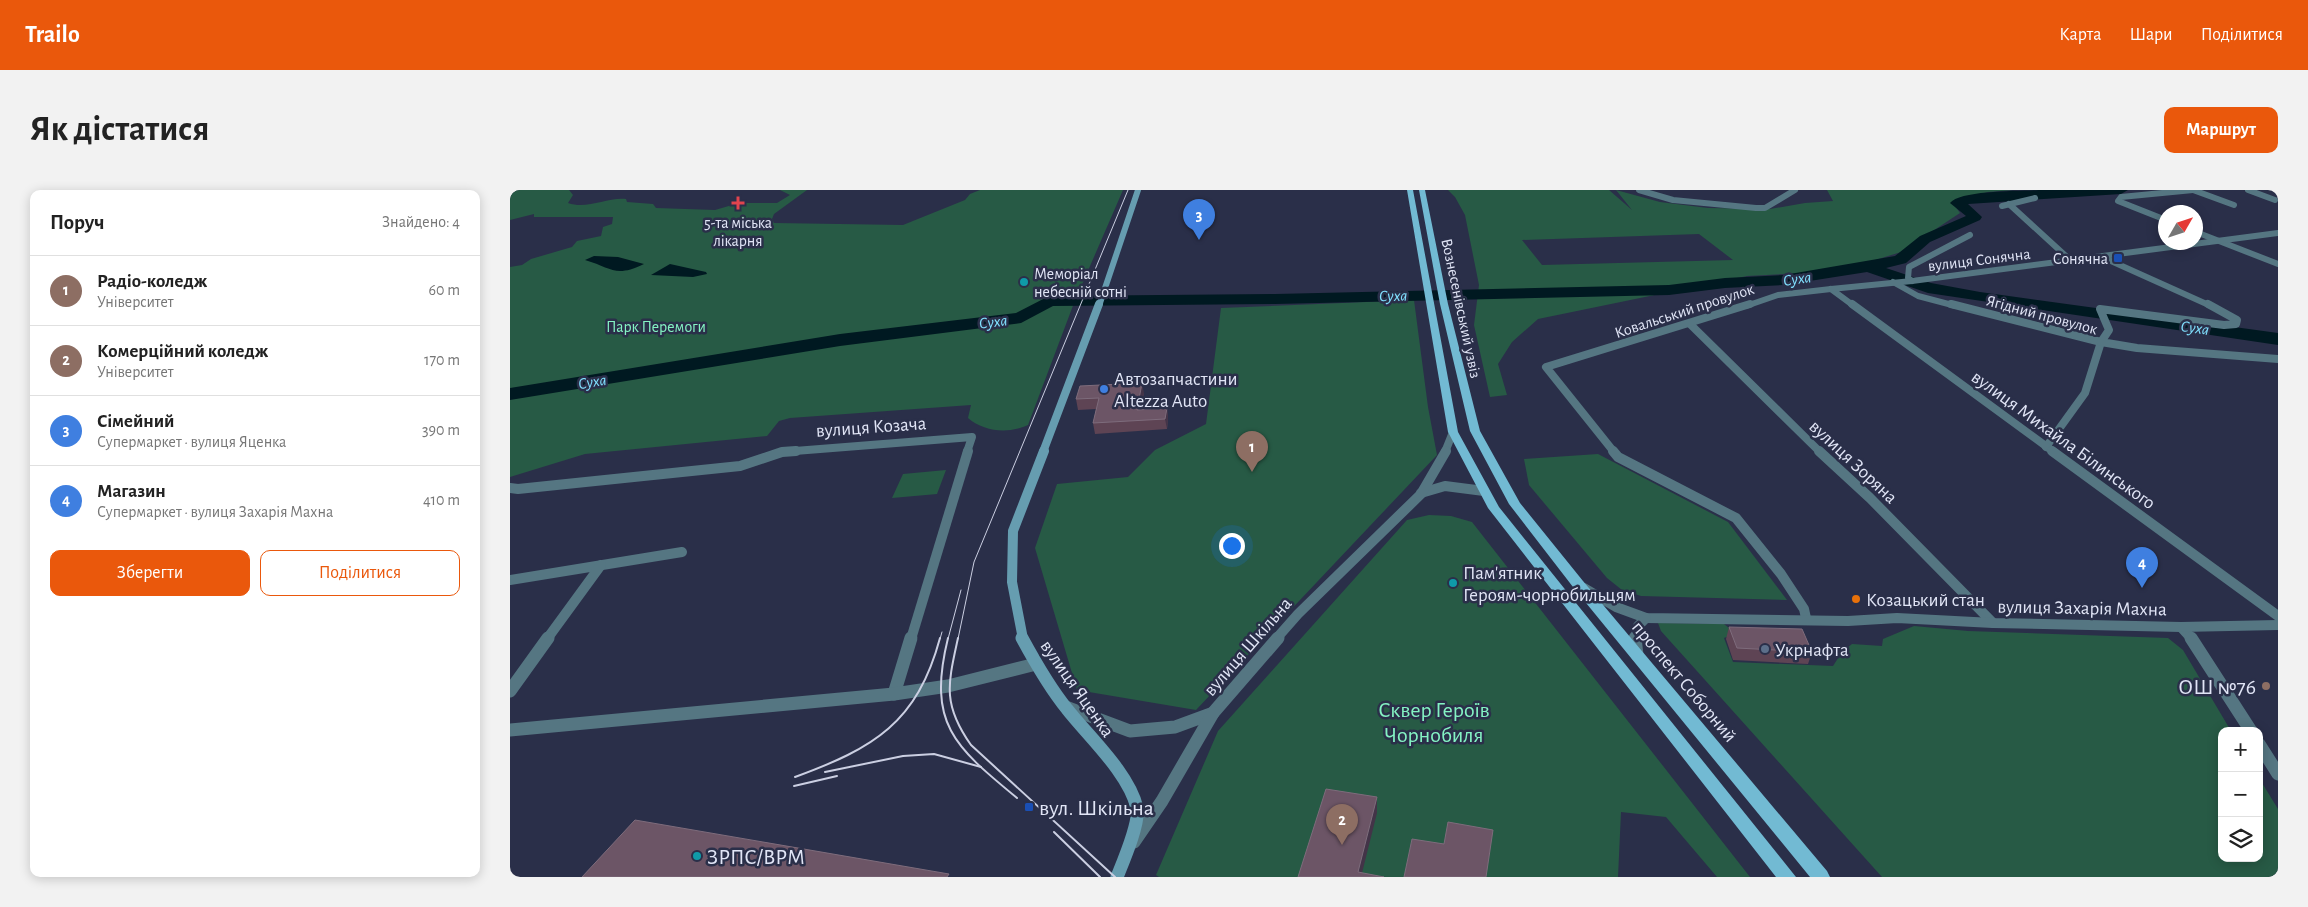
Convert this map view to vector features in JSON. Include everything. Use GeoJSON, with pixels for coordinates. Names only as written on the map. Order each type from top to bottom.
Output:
{"type":"FeatureCollection","features":[{"type":"Feature","properties":{"kind":"main road","name":"вулиця Яценка"},"geometry":{"type":"LineString","coordinates":[[1117,877],[1129,849],[1137,809],[1124,779],[1065,706],[1036,664],[1021,636],[1012,582],[1013,531],[1096,313],[1138,190]]}},
{"type":"Feature","properties":{"kind":"main road","name":"Вознесенівський узвіз"},"geometry":{"type":"LineString","coordinates":[[1410,190],[1453,432]]}},
{"type":"Feature","properties":{"kind":"main road","name":"Вознесенівський узвіз"},"geometry":{"type":"LineString","coordinates":[[1422,190],[1444,304],[1475,431]]}},
{"type":"Feature","properties":{"kind":"main road","name":"проспект Соборний"},"geometry":{"type":"LineString","coordinates":[[1475,431],[1516,504],[1578,584],[1821,877]]}},
{"type":"Feature","properties":{"kind":"main road"},"geometry":{"type":"LineString","coordinates":[[1453,432],[1494,508],[1787,877]]}},
{"type":"Feature","properties":{"kind":"street"},"geometry":{"type":"LineString","coordinates":[[1639,190],[1673,200],[1765,208],[1795,190]]}},
{"type":"Feature","properties":{"kind":"street"},"geometry":{"type":"LineString","coordinates":[[2158,217],[2118,201],[2121,197],[2139,194],[2193,190],[2234,205]]}},
{"type":"Feature","properties":{"kind":"street"},"geometry":{"type":"LineString","coordinates":[[2248,190],[2275,200]]}},
{"type":"Feature","properties":{"kind":"street"},"geometry":{"type":"LineString","coordinates":[[2002,206],[2035,198]]}},
{"type":"Feature","properties":{"kind":"street"},"geometry":{"type":"LineString","coordinates":[[2009,204],[2068,258],[2075,260]]}},
{"type":"Feature","properties":{"kind":"street","name":"вулиця Сонячна"},"geometry":{"type":"LineString","coordinates":[[1831,289],[1912,281],[2278,233]]}},
{"type":"Feature","properties":{"kind":"street"},"geometry":{"type":"LineString","coordinates":[[1912,281],[1908,278],[1909,268],[1970,235]]}},
{"type":"Feature","properties":{"kind":"street"},"geometry":{"type":"LineString","coordinates":[[2203,235],[2278,264]]}},
{"type":"Feature","properties":{"kind":"street"},"geometry":{"type":"LineString","coordinates":[[2102,257],[2212,306],[2237,320],[2236,324],[2224,326],[2100,310],[2109,330],[2101,342],[2137,348],[2277,359]]}},
{"type":"Feature","properties":{"kind":"street","name":"Ягідний провулок"},"geometry":{"type":"LineString","coordinates":[[1896,282],[1918,296],[2101,342],[2085,394],[2046,447]]}},
{"type":"Feature","properties":{"kind":"street","name":"Ковальський провулок"},"geometry":{"type":"LineString","coordinates":[[1806,618],[1804,609],[1781,574],[1736,518],[1618,457],[1546,367],[1690,324],[1778,295],[1831,289]]}},
{"type":"Feature","properties":{"kind":"street","name":"вулиця Михайла Білинського"},"geometry":{"type":"LineString","coordinates":[[1831,289],[2278,616]]}},
{"type":"Feature","properties":{"kind":"street","name":"вулиця Зоряна"},"geometry":{"type":"LineString","coordinates":[[1690,324],[1994,623]]}},
{"type":"Feature","properties":{"kind":"street","name":"вулиця Шкільна"},"geometry":{"type":"LineString","coordinates":[[1065,706],[1130,731],[1175,727],[1213,713],[1298,614],[1420,494],[1443,458],[1453,432]]}},
{"type":"Feature","properties":{"kind":"street","name":"вулиця Козача"},"geometry":{"type":"LineString","coordinates":[[510,488],[518,489],[740,466],[782,452],[972,437],[894,694]]}},
{"type":"Feature","properties":{"kind":"street","name":"вулиця Шкільна"},"geometry":{"type":"LineString","coordinates":[[1420,494],[1433,487],[1447,485],[1484,491]]}},
{"type":"Feature","properties":{"kind":"street"},"geometry":{"type":"LineString","coordinates":[[510,580],[682,552]]}},
{"type":"Feature","properties":{"kind":"street"},"geometry":{"type":"LineString","coordinates":[[510,691],[601,565]]}},
{"type":"Feature","properties":{"kind":"street"},"geometry":{"type":"LineString","coordinates":[[1578,584],[1616,607],[1646,618]]}},
{"type":"Feature","properties":{"kind":"street"},"geometry":{"type":"LineString","coordinates":[[1638,655],[1635,635],[1636,626],[1646,618]]}},
{"type":"Feature","properties":{"kind":"street","name":"вулиця Захарія Махна"},"geometry":{"type":"LineString","coordinates":[[1646,618],[1806,618],[1848,621],[1897,618],[1994,623],[2181,627],[2278,625]]}},
{"type":"Feature","properties":{"kind":"street"},"geometry":{"type":"LineString","coordinates":[[2181,627],[2197,645],[2248,727]]}},
{"type":"Feature","properties":{"kind":"street"},"geometry":{"type":"LineString","coordinates":[[510,730],[894,694],[948,686],[1036,664]]}},
{"type":"Feature","properties":{"kind":"street"},"geometry":{"type":"LineString","coordinates":[[1129,849],[1162,801],[1213,713]]}},
{"type":"Feature","properties":{"kind":"street"},"geometry":{"type":"LineString","coordinates":[[2263,750],[2278,774]]}},
{"type":"Feature","properties":{"kind":"green space","name":"Парк Перемоги"},"geometry":{"type":"Polygon","coordinates":[[[510,190],[569,190],[573,195],[568,203],[575,205],[626,199],[627,202],[653,204],[656,208],[715,210],[739,203],[777,203],[790,195],[780,190],[807,190],[774,214],[772,219],[774,223],[903,225],[965,200],[970,194],[980,190],[1123,190],[1074,303],[1028,425],[1013,430],[989,429],[974,423],[968,418],[971,405],[790,418],[779,421],[767,436],[585,454],[510,477],[510,267],[522,265],[531,259],[572,247],[577,241],[601,236],[603,227],[612,224],[613,217],[534,217],[534,214],[510,220],[510,190]]]}},
{"type":"Feature","properties":{"kind":"green space"},"geometry":{"type":"Polygon","coordinates":[[[1448,190],[1609,190],[1632,210],[1616,190],[1660,202],[1708,208],[1770,209],[1805,203],[1833,201],[1827,190],[2014,190],[1988,192],[1952,202],[1960,213],[1901,252],[1840,271],[1747,276],[1538,319],[1512,342],[1498,364],[1507,395],[1490,397],[1474,325],[1479,285],[1465,215],[1455,197],[1448,190]],[[1699,234],[1522,240],[1542,265],[1733,260],[1699,234]]]}},
{"type":"Feature","properties":{"kind":"green space"},"geometry":{"type":"Polygon","coordinates":[[[1414,300],[1428,407],[1437,455],[1196,710],[1077,690],[1035,548],[1057,484],[1128,477],[1155,450],[1206,424],[1221,308],[1414,300]]]}},
{"type":"Feature","properties":{"kind":"green space"},"geometry":{"type":"Polygon","coordinates":[[[1598,454],[1728,522],[1787,600],[1641,596],[1622,590],[1607,578],[1529,485],[1524,459],[1598,454]]]}},
{"type":"Feature","properties":{"kind":"green space"},"geometry":{"type":"Polygon","coordinates":[[[946,470],[937,494],[892,498],[903,474],[946,470]]]}},
{"type":"Feature","properties":{"kind":"green space","name":"Сквер Героїв Чорнобиля"},"geometry":{"type":"Polygon","coordinates":[[[1429,515],[1451,516],[1472,522],[1750,877],[1717,877],[1666,817],[1621,812],[1618,877],[1159,877],[1156,875],[1218,731],[1407,520],[1429,515]]]}},
{"type":"Feature","properties":{"kind":"green space"},"geometry":{"type":"Polygon","coordinates":[[[1658,623],[1724,624],[1729,628],[1732,635],[1724,638],[1733,662],[1833,666],[1842,652],[1852,644],[1882,646],[1883,639],[1914,626],[1968,631],[2168,638],[2183,650],[2229,727],[2218,727],[2218,862],[2263,862],[2263,785],[2278,809],[2278,877],[1882,877],[1661,631],[1658,623]]]}},
{"type":"Feature","properties":{"kind":"water"},"geometry":{"type":"Polygon","coordinates":[[[594,256],[618,257],[644,264],[620,271],[585,260],[594,256]]]}},
{"type":"Feature","properties":{"kind":"water"},"geometry":{"type":"Polygon","coordinates":[[[670,264],[706,272],[707,274],[693,277],[651,275],[670,264]]]}},
{"type":"Feature","properties":{"kind":"building"},"geometry":{"type":"Polygon","coordinates":[[[1142,383],[1137,410],[1167,408],[1165,419],[1093,423],[1099,398],[1076,399],[1080,386],[1142,383]]]}},
{"type":"Feature","properties":{"kind":"building"},"geometry":{"type":"Polygon","coordinates":[[[1729,627],[1802,629],[1812,652],[1737,648],[1729,627]]]}},
{"type":"Feature","properties":{"kind":"building"},"geometry":{"type":"Polygon","coordinates":[[[1326,789],[1377,797],[1358,872],[1384,877],[1298,877],[1326,789]]]}},
{"type":"Feature","properties":{"kind":"building"},"geometry":{"type":"Polygon","coordinates":[[[635,820],[949,874],[947,877],[582,877],[635,820]]]}},
{"type":"Feature","properties":{"kind":"building"},"geometry":{"type":"Polygon","coordinates":[[[1448,822],[1493,830],[1486,877],[1404,877],[1412,839],[1444,844],[1448,822]]]}},
{"type":"Feature","properties":{"kind":"waterway"},"geometry":{"type":"LineString","coordinates":[[1868,267],[1900,260],[1925,239],[1975,217],[1970,211],[1957,203],[1960,201],[1983,197],[2121,190]]}},
{"type":"Feature","properties":{"kind":"waterway","name":"Суха"},"geometry":{"type":"LineString","coordinates":[[510,394],[840,340],[1021,318],[1049,301],[1275,299],[1669,290],[1725,283],[1784,280],[1868,267]]}},
{"type":"Feature","properties":{"kind":"waterway","name":"Суха"},"geometry":{"type":"LineString","coordinates":[[1868,267],[1928,288],[2278,339]]}},
{"type":"Feature","properties":{"kind":"tram line"},"geometry":{"type":"LineString","coordinates":[[958,639],[974,562],[1128,190]]}},
{"type":"Feature","properties":{"kind":"tram line"},"geometry":{"type":"LineString","coordinates":[[948,639],[961,590]]}},
{"type":"Feature","properties":{"kind":"tram line"},"geometry":{"type":"LineString","coordinates":[[940,639],[942,632]]}},
{"type":"Feature","properties":{"kind":"tram line"},"geometry":{"type":"LineString","coordinates":[[795,777],[848,755],[870,743],[905,712],[919,692],[940,638]]}},
{"type":"Feature","properties":{"kind":"tram line"},"geometry":{"type":"LineString","coordinates":[[948,638],[942,667],[941,692],[944,713],[951,731],[962,747],[977,763],[1017,798]]}},
{"type":"Feature","properties":{"kind":"tram line"},"geometry":{"type":"LineString","coordinates":[[958,638],[950,681],[950,693],[955,717],[971,745],[1115,877]]}},
{"type":"Feature","properties":{"kind":"tram line"},"geometry":{"type":"LineString","coordinates":[[825,772],[903,756],[934,754],[981,767]]}},
{"type":"Feature","properties":{"kind":"tram line"},"geometry":{"type":"LineString","coordinates":[[794,786],[837,776]]}},
{"type":"Feature","properties":{"kind":"tram line"},"geometry":{"type":"LineString","coordinates":[[1054,832],[1100,877]]}},
{"type":"Feature","properties":{"kind":"place","name":"5-та міська лікарня"},"geometry":{"type":"Point","coordinates":[738,203]}},
{"type":"Feature","properties":{"kind":"place","name":"Сімейний"},"geometry":{"type":"Point","coordinates":[1199,240]}},
{"type":"Feature","properties":{"kind":"place","name":"Сонячна"},"geometry":{"type":"Point","coordinates":[2118,258]}},
{"type":"Feature","properties":{"kind":"place","name":"Меморіал небесній сотні"},"geometry":{"type":"Point","coordinates":[1024,282]}},
{"type":"Feature","properties":{"kind":"place","name":"Автозапчастини Altezza Auto"},"geometry":{"type":"Point","coordinates":[1104,389]}},
{"type":"Feature","properties":{"kind":"place","name":"Радіо-коледж"},"geometry":{"type":"Point","coordinates":[1252,472]}},
{"type":"Feature","properties":{"kind":"place","name":"Пам'ятник Героям-чорнобильцям"},"geometry":{"type":"Point","coordinates":[1453,583]}},
{"type":"Feature","properties":{"kind":"place","name":"Магазин"},"geometry":{"type":"Point","coordinates":[2142,588]}},
{"type":"Feature","properties":{"kind":"place","name":"Козацький стан"},"geometry":{"type":"Point","coordinates":[1856,599]}},
{"type":"Feature","properties":{"kind":"place","name":"Укрнафта"},"geometry":{"type":"Point","coordinates":[1765,649]}},
{"type":"Feature","properties":{"kind":"place","name":"ОШ №76"},"geometry":{"type":"Point","coordinates":[2266,686]}},
{"type":"Feature","properties":{"kind":"place","name":"вул. Шкільна"},"geometry":{"type":"Point","coordinates":[1029,807]}},
{"type":"Feature","properties":{"kind":"place","name":"Комерційний коледж"},"geometry":{"type":"Point","coordinates":[1342,845]}},
{"type":"Feature","properties":{"kind":"place","name":"ЗРПС/ВРМ"},"geometry":{"type":"Point","coordinates":[697,856]}}]}
